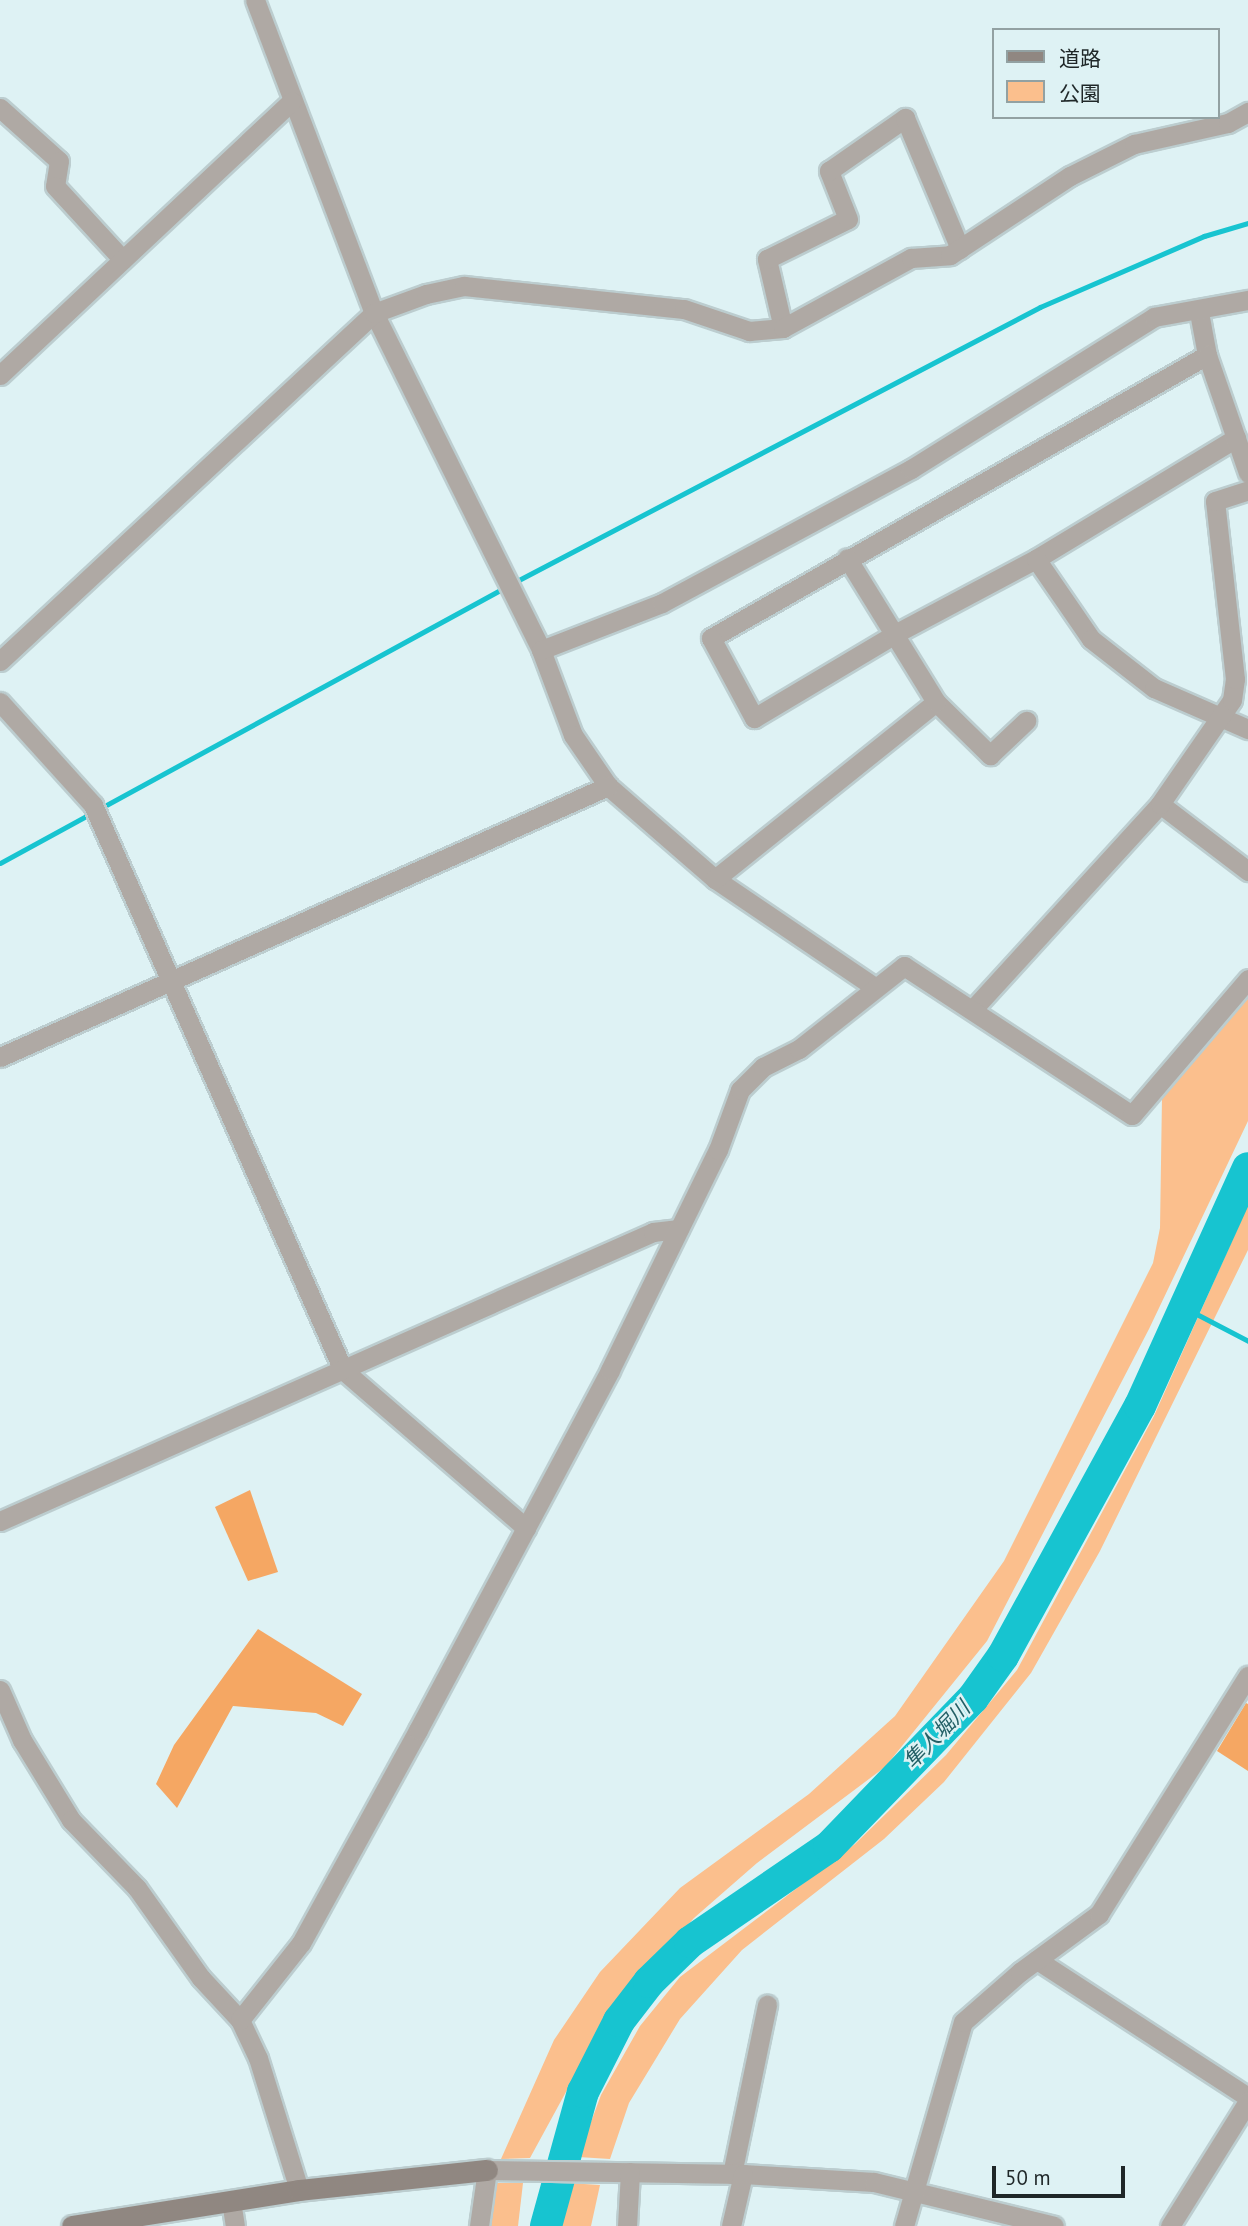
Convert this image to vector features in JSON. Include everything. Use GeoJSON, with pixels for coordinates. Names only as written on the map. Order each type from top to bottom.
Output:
{"type":"FeatureCollection","features":[{"type":"Feature","properties":{"kind":"street"},"geometry":{"type":"LineString","coordinates":[[255,0],[374,313],[541,650],[573,734],[608,786],[715,879],[876,988]]}},
{"type":"Feature","properties":{"kind":"street"},"geometry":{"type":"LineString","coordinates":[[0,375],[292,101]]}},
{"type":"Feature","properties":{"kind":"street"},"geometry":{"type":"LineString","coordinates":[[0,108],[59,161],[55,186],[123,260]]}},
{"type":"Feature","properties":{"kind":"street"},"geometry":{"type":"LineString","coordinates":[[0,660],[374,313],[426,293],[464,286],[684,309],[749,331],[783,328],[911,258],[950,255],[1070,176],[1134,144],[1227,123],[1248,112]]}},
{"type":"Feature","properties":{"kind":"street"},"geometry":{"type":"LineString","coordinates":[[783,328],[767,259],[848,219],[829,171],[905,118],[960,249]]}},
{"type":"Feature","properties":{"kind":"street"},"geometry":{"type":"LineString","coordinates":[[541,650],[662,603],[899,476],[1154,317],[1199,312],[1248,300]]}},
{"type":"Feature","properties":{"kind":"street"},"geometry":{"type":"LineString","coordinates":[[1199,312],[1207,355],[1248,473]]}},
{"type":"Feature","properties":{"kind":"street"},"geometry":{"type":"LineString","coordinates":[[1207,355],[711,638],[754,718],[893,635],[1036,559],[1236,439]]}},
{"type":"Feature","properties":{"kind":"street"},"geometry":{"type":"LineString","coordinates":[[973,1009],[1160,804],[1232,699],[1235,678],[1215,502],[1248,489]]}},
{"type":"Feature","properties":{"kind":"street"},"geometry":{"type":"LineString","coordinates":[[847,558],[936,702],[990,755],[1026,721]]}},
{"type":"Feature","properties":{"kind":"street"},"geometry":{"type":"LineString","coordinates":[[1036,559],[1090,639],[1154,688],[1248,729]]}},
{"type":"Feature","properties":{"kind":"street"},"geometry":{"type":"LineString","coordinates":[[0,702],[93,805],[343,1370],[526,1528]]}},
{"type":"Feature","properties":{"kind":"street"},"geometry":{"type":"LineString","coordinates":[[715,879],[936,702]]}},
{"type":"Feature","properties":{"kind":"street"},"geometry":{"type":"LineString","coordinates":[[0,1057],[608,786]]}},
{"type":"Feature","properties":{"kind":"street"},"geometry":{"type":"LineString","coordinates":[[1160,804],[1248,870]]}},
{"type":"Feature","properties":{"kind":"street"},"geometry":{"type":"LineString","coordinates":[[240,2020],[301,1943],[526,1528],[680,1229],[718,1150],[740,1090],[763,1068],[799,1049],[904,966],[1132,1115],[1248,979]]}},
{"type":"Feature","properties":{"kind":"street"},"geometry":{"type":"LineString","coordinates":[[0,1521],[653,1232],[680,1229]]}},
{"type":"Feature","properties":{"kind":"street"},"geometry":{"type":"LineString","coordinates":[[904,2226],[918,2190],[963,2022],[1037,1960],[1099,1914],[1248,1676]]}},
{"type":"Feature","properties":{"kind":"street"},"geometry":{"type":"LineString","coordinates":[[0,1690],[22,1740],[71,1820],[137,1888],[201,1978],[240,2020],[258,2058],[299,2190]]}},
{"type":"Feature","properties":{"kind":"street"},"geometry":{"type":"LineString","coordinates":[[1037,1960],[1248,2099],[1170,2226]]}},
{"type":"Feature","properties":{"kind":"street"},"geometry":{"type":"LineString","coordinates":[[731,2226],[766,2006]]}},
{"type":"Feature","properties":{"kind":"street"},"geometry":{"type":"LineString","coordinates":[[72,2226],[299,2190],[487,2170],[738,2174],[874,2182],[918,2190],[1054,2226]]}},
{"type":"Feature","properties":{"kind":"street"},"geometry":{"type":"LineString","coordinates":[[479,2226],[487,2170]]}},
{"type":"Feature","properties":{"kind":"street"},"geometry":{"type":"LineString","coordinates":[[621,2171],[628,2226]]}},
{"type":"Feature","properties":{"kind":"street"},"geometry":{"type":"LineString","coordinates":[[231,2201],[235,2226]]}},
{"type":"Feature","properties":{"kind":"green space"},"geometry":{"type":"Polygon","coordinates":[[[1248,992],[1248,1121],[1149,1329],[987,1641],[885,1767],[757,1863],[694,1918],[609,2013],[530,2158],[501,2159],[554,2040],[600,1972],[680,1888],[809,1794],[895,1716],[1004,1561],[1153,1263],[1160,1228],[1162,1097],[1248,992]]]}},
{"type":"Feature","properties":{"kind":"green space"},"geometry":{"type":"Polygon","coordinates":[[[1248,1205],[1248,1250],[1100,1551],[1031,1673],[944,1782],[884,1839],[742,1950],[680,2019],[629,2103],[610,2159],[578,2157],[601,2095],[640,2026],[680,1977],[855,1844],[946,1755],[1017,1670],[1154,1416],[1248,1205]]]}},
{"type":"Feature","properties":{"kind":"green space"},"geometry":{"type":"Polygon","coordinates":[[[495,2183],[523,2183],[518,2226],[488,2226],[495,2183]]]}},
{"type":"Feature","properties":{"kind":"green space"},"geometry":{"type":"Polygon","coordinates":[[[568,2183],[600,2185],[591,2226],[559,2226],[568,2183]]]}},
{"type":"Feature","properties":{"kind":"shaded area"},"geometry":{"type":"Polygon","coordinates":[[[250,1490],[278,1572],[248,1581],[215,1507],[250,1490]]]}},
{"type":"Feature","properties":{"kind":"shaded area"},"geometry":{"type":"Polygon","coordinates":[[[258,1629],[362,1694],[343,1726],[316,1713],[233,1706],[177,1808],[156,1784],[174,1745],[258,1629]]]}},
{"type":"Feature","properties":{"kind":"shaded area"},"geometry":{"type":"Polygon","coordinates":[[[1246,1703],[1248,1704],[1248,1771],[1217,1751],[1246,1703]]]}},
{"type":"Feature","properties":{"kind":"waterway"},"geometry":{"type":"LineString","coordinates":[[513,583],[1040,307],[1204,236],[1248,223]]}},
{"type":"Feature","properties":{"kind":"waterway"},"geometry":{"type":"LineString","coordinates":[[0,863],[504,588]]}},
{"type":"Feature","properties":{"kind":"waterway","name":"隼人堀川"},"geometry":{"type":"LineString","coordinates":[[546,2226],[583,2092],[619,2021],[649,1982],[690,1942],[829,1847],[973,1698],[1003,1656],[1140,1406],[1248,1168]]}},
{"type":"Feature","properties":{"kind":"waterway"},"geometry":{"type":"LineString","coordinates":[[1185,1308],[1248,1341]]}}]}
